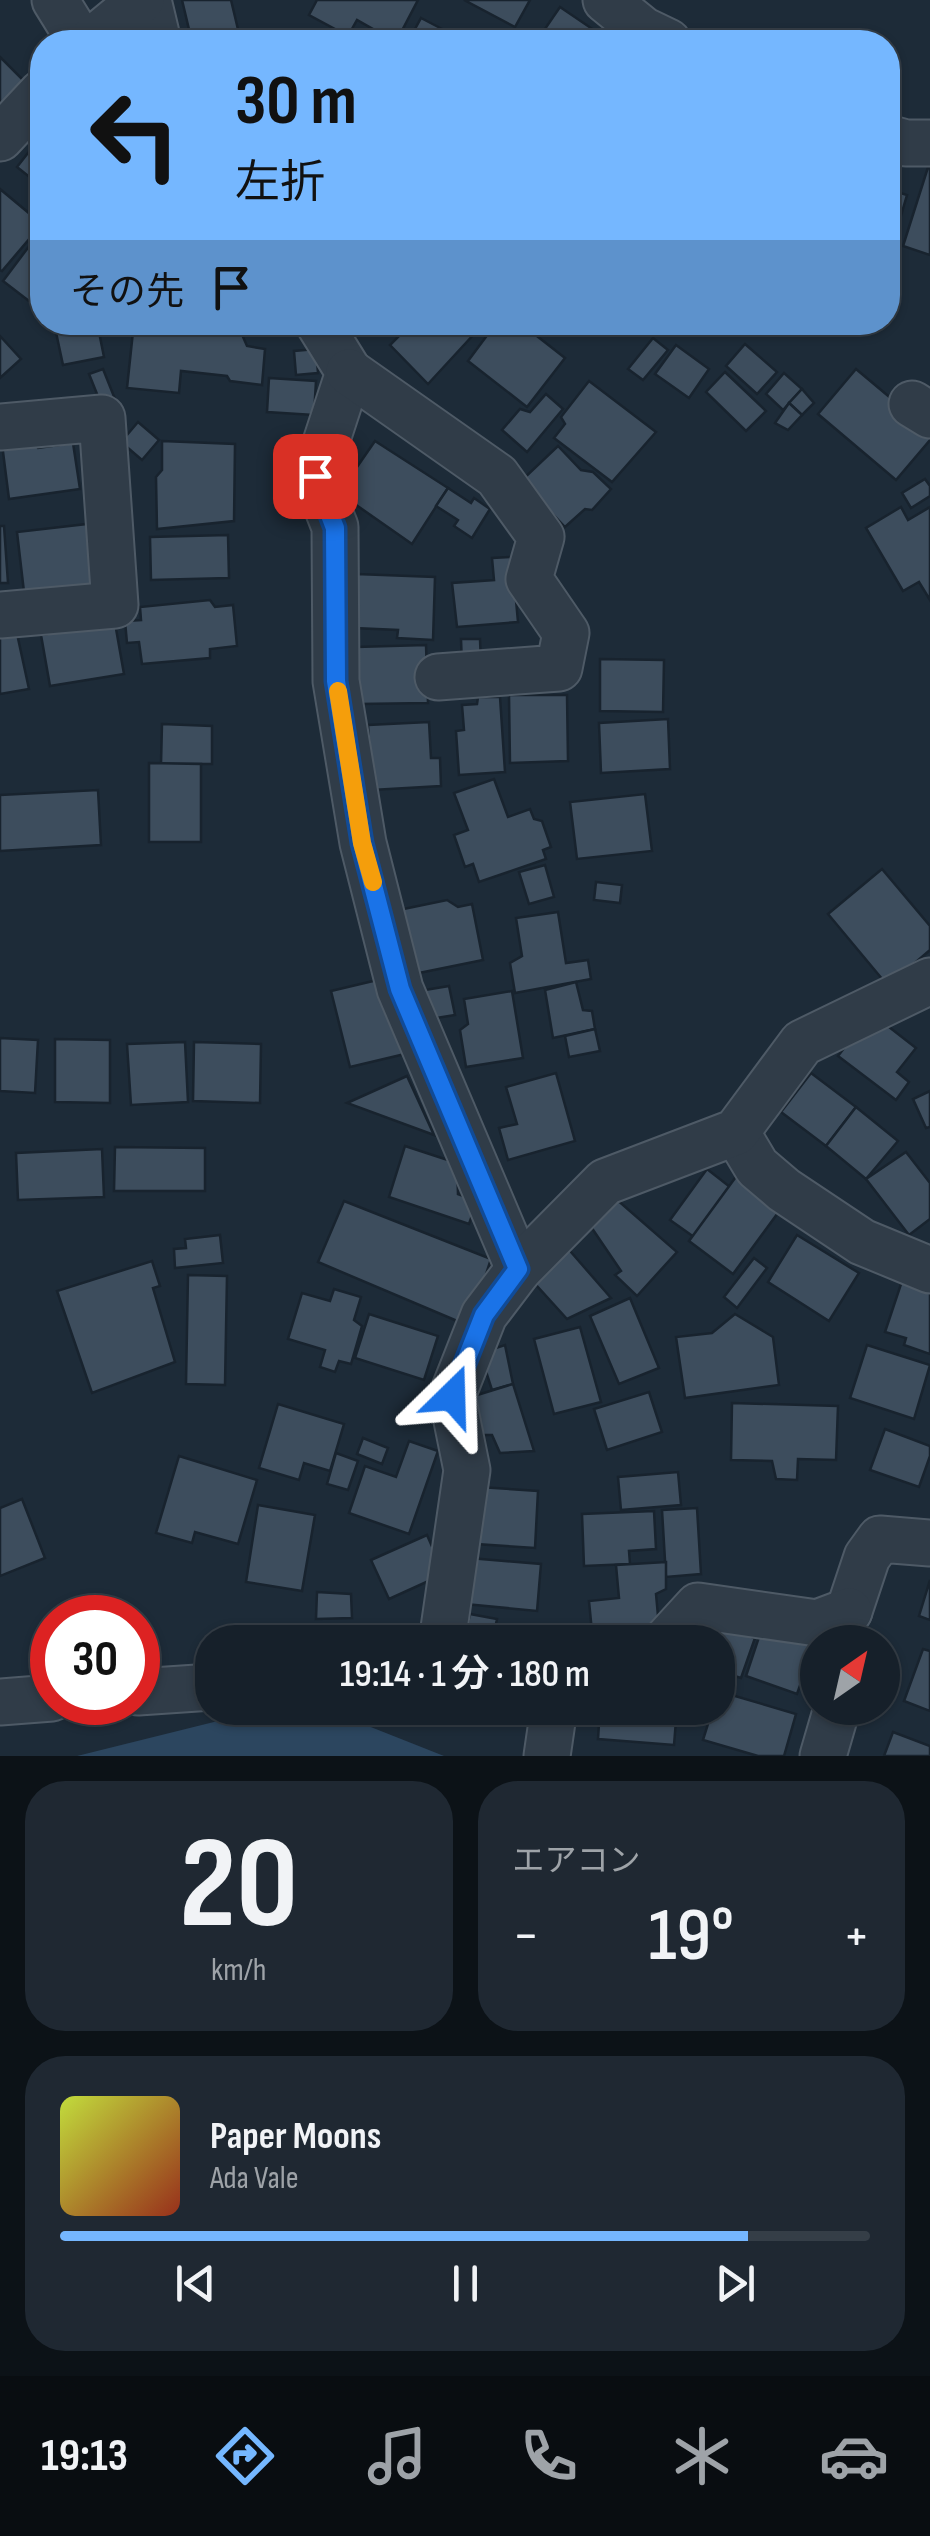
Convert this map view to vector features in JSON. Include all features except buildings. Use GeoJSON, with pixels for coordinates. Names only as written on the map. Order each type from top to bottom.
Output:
{"type":"FeatureCollection","features":[{"type":"Feature","properties":{"kind":"street"},"geometry":{"type":"LineString","coordinates":[[55,0],[74,30]]}},
{"type":"Feature","properties":{"kind":"street"},"geometry":{"type":"LineString","coordinates":[[106,30],[145,0],[154,30]]}},
{"type":"Feature","properties":{"kind":"street"},"geometry":{"type":"LineString","coordinates":[[606,0],[643,30]]}},
{"type":"Feature","properties":{"kind":"street"},"geometry":{"type":"LineString","coordinates":[[0,138],[30,105]]}},
{"type":"Feature","properties":{"kind":"street"},"geometry":{"type":"LineString","coordinates":[[900,141],[930,143]]}},
{"type":"Feature","properties":{"kind":"street"},"geometry":{"type":"LineString","coordinates":[[326,335],[349,372],[496,476],[541,537],[529,579],[566,633],[559,668],[438,678]]}},
{"type":"Feature","properties":{"kind":"street"},"geometry":{"type":"LineString","coordinates":[[349,372],[315,476],[335,528],[336,681],[362,843],[400,989],[518,1269]]}},
{"type":"Feature","properties":{"kind":"street"},"geometry":{"type":"LineString","coordinates":[[0,427],[102,418],[115,604],[0,615]]}},
{"type":"Feature","properties":{"kind":"street"},"geometry":{"type":"LineString","coordinates":[[444,1625],[467,1470],[452,1396],[484,1315],[518,1269],[604,1182],[736,1132],[802,1043],[930,981]]}},
{"type":"Feature","properties":{"kind":"street"},"geometry":{"type":"LineString","coordinates":[[736,1132],[757,1167],[784,1190],[862,1242],[930,1270]]}},
{"type":"Feature","properties":{"kind":"street"},"geometry":{"type":"LineString","coordinates":[[853,1625],[867,1557],[880,1539],[930,1543]]}},
{"type":"Feature","properties":{"kind":"street"},"geometry":{"type":"LineString","coordinates":[[680,1625],[698,1606],[841,1625]]}},
{"type":"Feature","properties":{"kind":"street"},"geometry":{"type":"LineString","coordinates":[[160,1690],[195,1687]]}},
{"type":"Feature","properties":{"kind":"street"},"geometry":{"type":"LineString","coordinates":[[0,1702],[30,1700]]}},
{"type":"Feature","properties":{"kind":"street"},"geometry":{"type":"LineString","coordinates":[[548,1756],[552,1725]]}},
{"type":"Feature","properties":{"kind":"street"},"geometry":{"type":"LineString","coordinates":[[823,1756],[832,1725]]}},
{"type":"Feature","properties":{"kind":"water"},"geometry":{"type":"Polygon","coordinates":[[[202,1725],[366,1725],[444,1756],[77,1756],[202,1725]]]}},
{"type":"Feature","properties":{"kind":"slow traffic"},"geometry":{"type":"LineString","coordinates":[[338,691],[362,843],[373,882]]}},
{"type":"Feature","properties":{"kind":"route"},"geometry":{"type":"LineString","coordinates":[[315,476],[335,528],[336,681],[362,843],[400,989],[518,1269],[484,1315],[452,1396]]}}]}
